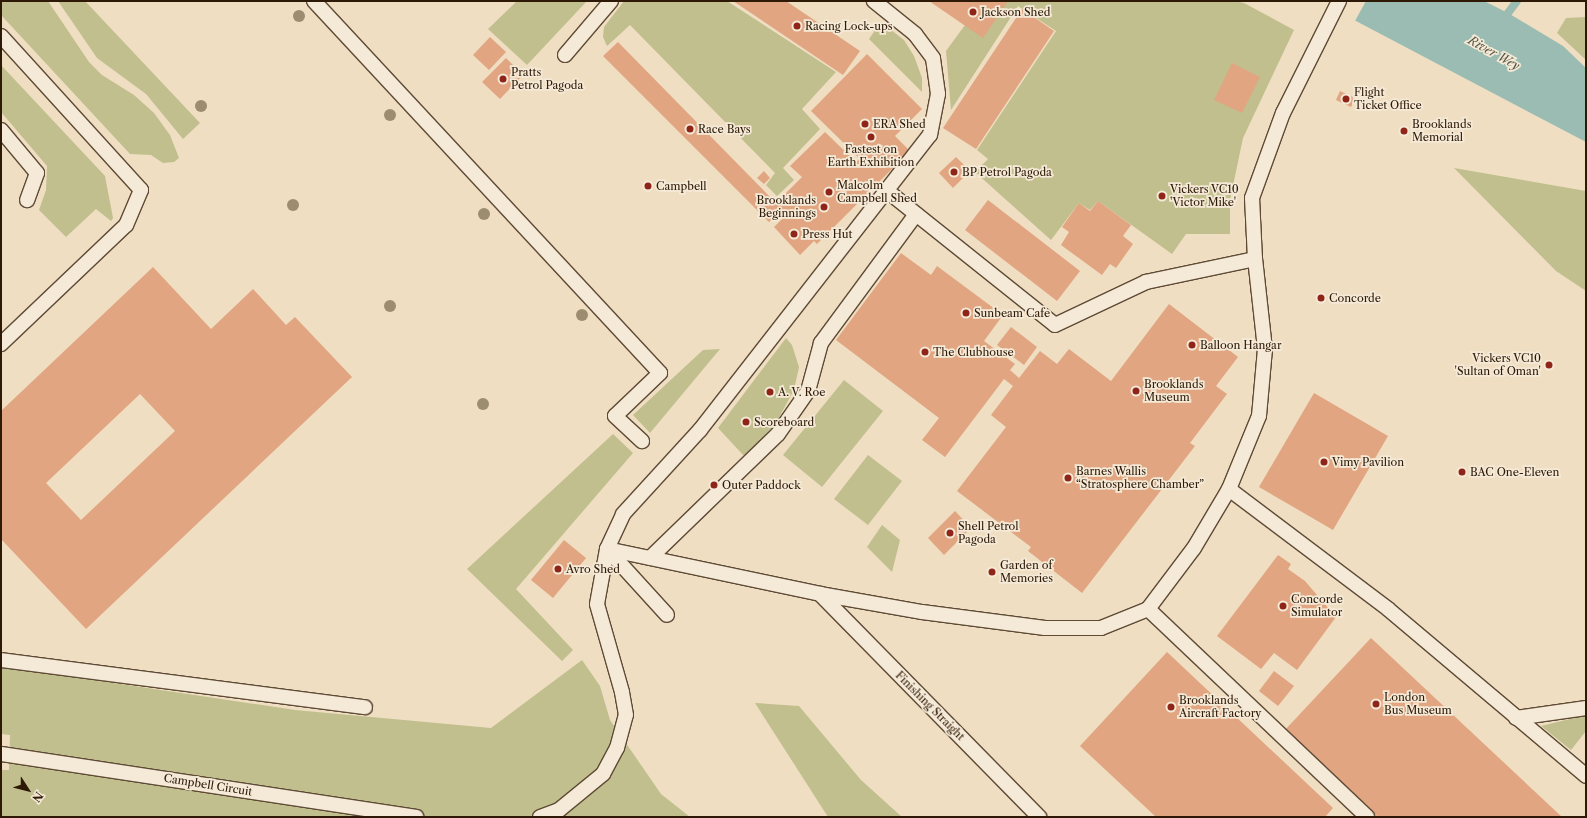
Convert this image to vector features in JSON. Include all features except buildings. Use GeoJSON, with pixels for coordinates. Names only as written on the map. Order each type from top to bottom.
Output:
{"type":"FeatureCollection","features":[{"type":"Feature","properties":{"kind":"lane"},"geometry":{"type":"LineString","coordinates":[[314,1],[660,372],[615,416],[642,441]]}},
{"type":"Feature","properties":{"kind":"lane"},"geometry":{"type":"LineString","coordinates":[[565,55],[610,1]]}},
{"type":"Feature","properties":{"kind":"lane"},"geometry":{"type":"LineString","coordinates":[[540,817],[559,810],[603,774],[617,748],[626,715],[622,692],[597,604],[607,550],[623,514],[700,430],[930,134],[938,94],[933,58],[915,34],[874,1]]}},
{"type":"Feature","properties":{"kind":"lane"},"geometry":{"type":"LineString","coordinates":[[607,550],[820,594],[922,612],[1044,628],[1101,628],[1148,609],[1194,548],[1229,489],[1259,416],[1266,349],[1255,259],[1252,198],[1283,113],[1339,1]]}},
{"type":"Feature","properties":{"kind":"lane"},"geometry":{"type":"LineString","coordinates":[[1,36],[141,190],[126,225],[1,344]]}},
{"type":"Feature","properties":{"kind":"lane"},"geometry":{"type":"LineString","coordinates":[[1,130],[37,173],[27,200]]}},
{"type":"Feature","properties":{"kind":"lane"},"geometry":{"type":"LineString","coordinates":[[886,190],[1055,325],[1146,282],[1255,259]]}},
{"type":"Feature","properties":{"kind":"lane"},"geometry":{"type":"LineString","coordinates":[[650,558],[778,434],[808,391],[821,343],[916,214]]}},
{"type":"Feature","properties":{"kind":"lane"},"geometry":{"type":"LineString","coordinates":[[1229,489],[1388,609],[1586,776]]}},
{"type":"Feature","properties":{"kind":"lane"},"geometry":{"type":"LineString","coordinates":[[607,550],[667,615]]}},
{"type":"Feature","properties":{"kind":"lane","name":"Finishing Straight"},"geometry":{"type":"LineString","coordinates":[[820,594],[1039,817]]}},
{"type":"Feature","properties":{"kind":"lane"},"geometry":{"type":"LineString","coordinates":[[1148,609],[1367,817]]}},
{"type":"Feature","properties":{"kind":"lane"},"geometry":{"type":"LineString","coordinates":[[1,660],[365,707]]}},
{"type":"Feature","properties":{"kind":"lane"},"geometry":{"type":"LineString","coordinates":[[1516,718],[1586,708]]}},
{"type":"Feature","properties":{"kind":"lane","name":"Campbell Circuit"},"geometry":{"type":"LineString","coordinates":[[1,754],[416,817]]}},
{"type":"Feature","properties":{"kind":"shaded area"},"geometry":{"type":"Polygon","coordinates":[[[1,1],[48,1],[89,62],[102,75],[134,95],[154,113],[170,135],[179,158],[174,162],[163,163],[151,155],[130,154],[1,15],[1,1]]]}},
{"type":"Feature","properties":{"kind":"shaded area"},"geometry":{"type":"Polygon","coordinates":[[[58,1],[85,1],[200,123],[183,139],[146,94],[97,58],[58,1]]]}},
{"type":"Feature","properties":{"kind":"shaded area"},"geometry":{"type":"Polygon","coordinates":[[[517,1],[587,1],[527,65],[488,29],[517,1]]]}},
{"type":"Feature","properties":{"kind":"shaded area"},"geometry":{"type":"Polygon","coordinates":[[[624,1],[727,1],[836,72],[802,109],[820,129],[783,168],[794,180],[777,196],[766,185],[775,173],[630,25],[607,46],[603,37],[604,27],[624,1]]]}},
{"type":"Feature","properties":{"kind":"shaded area"},"geometry":{"type":"Polygon","coordinates":[[[1008,1],[1234,1],[1244,3],[1294,30],[1243,138],[1230,200],[1230,234],[1186,234],[1172,254],[1098,201],[1090,210],[1079,203],[1051,240],[975,172],[988,159],[977,150],[1056,31],[1018,6],[951,110],[946,51],[965,25],[1008,1]]]}},
{"type":"Feature","properties":{"kind":"shaded area"},"geometry":{"type":"Polygon","coordinates":[[[1586,17],[1586,60],[1557,33],[1566,18],[1586,17]]]}},
{"type":"Feature","properties":{"kind":"shaded area"},"geometry":{"type":"Polygon","coordinates":[[[881,22],[904,40],[914,56],[922,78],[922,92],[869,39],[881,22]]]}},
{"type":"Feature","properties":{"kind":"shaded area"},"geometry":{"type":"Polygon","coordinates":[[[1,65],[105,176],[113,218],[111,221],[96,209],[66,237],[39,210],[46,190],[47,166],[1,112],[1,65]]]}},
{"type":"Feature","properties":{"kind":"shaded area"},"geometry":{"type":"Polygon","coordinates":[[[1454,168],[1586,191],[1586,291],[1556,271],[1454,168]]]}},
{"type":"Feature","properties":{"kind":"shaded area"},"geometry":{"type":"Polygon","coordinates":[[[786,338],[792,345],[799,367],[794,390],[776,423],[745,457],[718,428],[786,338]]]}},
{"type":"Feature","properties":{"kind":"shaded area"},"geometry":{"type":"Polygon","coordinates":[[[720,349],[650,433],[633,415],[703,350],[720,349]]]}},
{"type":"Feature","properties":{"kind":"shaded area"},"geometry":{"type":"Polygon","coordinates":[[[844,380],[883,411],[822,487],[783,455],[844,380]]]}},
{"type":"Feature","properties":{"kind":"shaded area"},"geometry":{"type":"Polygon","coordinates":[[[613,434],[633,453],[516,589],[573,650],[562,661],[467,569],[613,434]]]}},
{"type":"Feature","properties":{"kind":"shaded area"},"geometry":{"type":"Polygon","coordinates":[[[868,455],[902,481],[868,525],[834,499],[868,455]]]}},
{"type":"Feature","properties":{"kind":"shaded area"},"geometry":{"type":"Polygon","coordinates":[[[882,525],[900,540],[892,572],[867,547],[882,525]]]}},
{"type":"Feature","properties":{"kind":"shaded area"},"geometry":{"type":"Polygon","coordinates":[[[582,660],[600,686],[610,720],[661,794],[690,817],[1,817],[1,770],[9,770],[10,735],[1,734],[1,666],[295,710],[491,728],[582,660]]]}},
{"type":"Feature","properties":{"kind":"shaded area"},"geometry":{"type":"Polygon","coordinates":[[[755,703],[799,706],[861,780],[902,817],[828,817],[755,703]]]}},
{"type":"Feature","properties":{"kind":"shaded area"},"geometry":{"type":"Polygon","coordinates":[[[1586,715],[1586,731],[1571,750],[1541,726],[1586,715]]]}},
{"type":"Feature","properties":{"kind":"water","name":"River Wey"},"geometry":{"type":"Polygon","coordinates":[[[1318,1],[1484,1],[1508,13],[1563,46],[1586,68],[1586,142],[1318,1]]]}},
{"type":"Feature","properties":{"kind":"pier"},"geometry":{"type":"Polygon","coordinates":[[[1316,1],[1366,1],[1355,21],[1316,1]]]}},
{"type":"Feature","properties":{"kind":"waterway"},"geometry":{"type":"LineString","coordinates":[[1508,13],[1517,1]]}},
{"type":"Feature","properties":{"kind":"place","name":"Jackson Shed"},"geometry":{"type":"Point","coordinates":[973,12]}},
{"type":"Feature","properties":{"kind":"place","name":"Racing Lock-ups"},"geometry":{"type":"Point","coordinates":[797,26]}},
{"type":"Feature","properties":{"kind":"place","name":"Pratts Petrol Pagoda"},"geometry":{"type":"Point","coordinates":[503,79]}},
{"type":"Feature","properties":{"kind":"place","name":"Flight Ticket Office"},"geometry":{"type":"Point","coordinates":[1346,99]}},
{"type":"Feature","properties":{"kind":"place","name":"ERA Shed"},"geometry":{"type":"Point","coordinates":[865,124]}},
{"type":"Feature","properties":{"kind":"place","name":"Race Bays"},"geometry":{"type":"Point","coordinates":[690,129]}},
{"type":"Feature","properties":{"kind":"place","name":"Brooklands Memorial"},"geometry":{"type":"Point","coordinates":[1404,131]}},
{"type":"Feature","properties":{"kind":"place","name":"Fastest on Earth Exhibition"},"geometry":{"type":"Point","coordinates":[871,137]}},
{"type":"Feature","properties":{"kind":"place","name":"BP Petrol Pagoda"},"geometry":{"type":"Point","coordinates":[954,172]}},
{"type":"Feature","properties":{"kind":"place","name":"Campbell"},"geometry":{"type":"Point","coordinates":[648,186]}},
{"type":"Feature","properties":{"kind":"place","name":"Malcolm Campbell Shed"},"geometry":{"type":"Point","coordinates":[829,192]}},
{"type":"Feature","properties":{"kind":"place","name":"Vickers VC10 'Victor Mike'"},"geometry":{"type":"Point","coordinates":[1162,196]}},
{"type":"Feature","properties":{"kind":"place","name":"Brooklands Beginnings"},"geometry":{"type":"Point","coordinates":[824,207]}},
{"type":"Feature","properties":{"kind":"place","name":"Press Hut"},"geometry":{"type":"Point","coordinates":[794,234]}},
{"type":"Feature","properties":{"kind":"place","name":"Concorde"},"geometry":{"type":"Point","coordinates":[1321,298]}},
{"type":"Feature","properties":{"kind":"place","name":"Sunbeam Cafe"},"geometry":{"type":"Point","coordinates":[966,313]}},
{"type":"Feature","properties":{"kind":"place","name":"Balloon Hangar"},"geometry":{"type":"Point","coordinates":[1192,345]}},
{"type":"Feature","properties":{"kind":"place","name":"The Clubhouse"},"geometry":{"type":"Point","coordinates":[925,352]}},
{"type":"Feature","properties":{"kind":"place","name":"Vickers VC10 'Sultan of Oman'"},"geometry":{"type":"Point","coordinates":[1549,365]}},
{"type":"Feature","properties":{"kind":"place","name":"Brooklands Museum"},"geometry":{"type":"Point","coordinates":[1136,391]}},
{"type":"Feature","properties":{"kind":"place","name":"A. V. Roe"},"geometry":{"type":"Point","coordinates":[770,392]}},
{"type":"Feature","properties":{"kind":"place","name":"Scoreboard"},"geometry":{"type":"Point","coordinates":[746,422]}},
{"type":"Feature","properties":{"kind":"place","name":"Vimy Pavilion"},"geometry":{"type":"Point","coordinates":[1324,462]}},
{"type":"Feature","properties":{"kind":"place","name":"BAC One-Eleven"},"geometry":{"type":"Point","coordinates":[1462,472]}},
{"type":"Feature","properties":{"kind":"place","name":"Barnes Wallis “Stratosphere Chamber”"},"geometry":{"type":"Point","coordinates":[1068,478]}},
{"type":"Feature","properties":{"kind":"place","name":"Outer Paddock"},"geometry":{"type":"Point","coordinates":[714,485]}},
{"type":"Feature","properties":{"kind":"place","name":"Shell Petrol Pagoda"},"geometry":{"type":"Point","coordinates":[950,533]}},
{"type":"Feature","properties":{"kind":"place","name":"Avro Shed"},"geometry":{"type":"Point","coordinates":[558,569]}},
{"type":"Feature","properties":{"kind":"place","name":"Garden of Memories"},"geometry":{"type":"Point","coordinates":[992,572]}},
{"type":"Feature","properties":{"kind":"place","name":"Concorde Simulator"},"geometry":{"type":"Point","coordinates":[1283,606]}},
{"type":"Feature","properties":{"kind":"place","name":"London Bus Museum"},"geometry":{"type":"Point","coordinates":[1376,704]}},
{"type":"Feature","properties":{"kind":"place","name":"Brooklands Aircraft Factory"},"geometry":{"type":"Point","coordinates":[1171,707]}}]}
